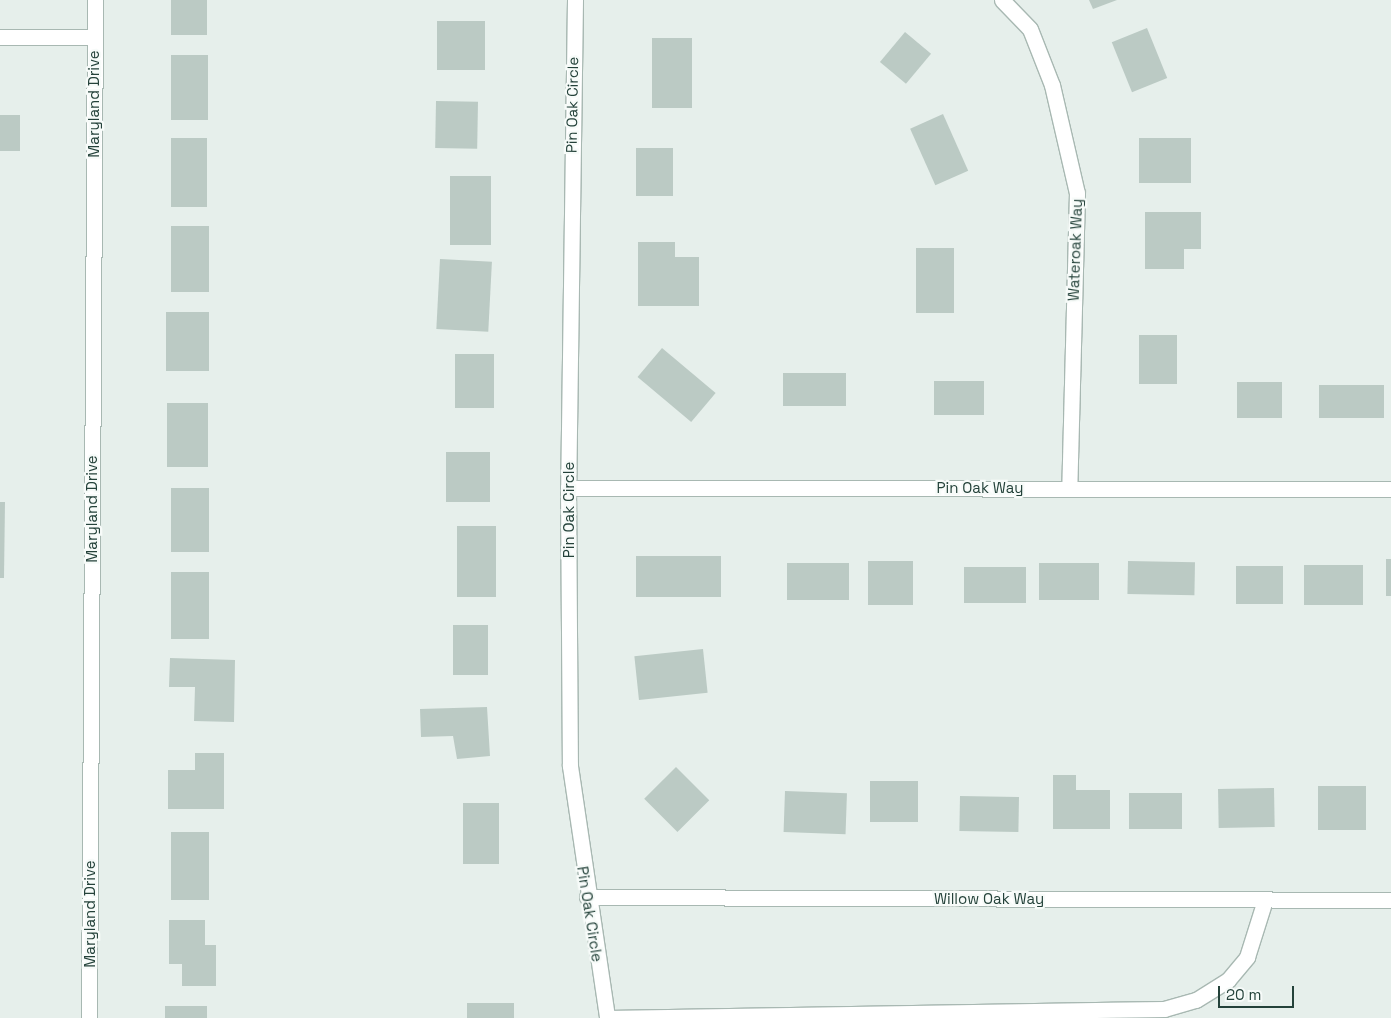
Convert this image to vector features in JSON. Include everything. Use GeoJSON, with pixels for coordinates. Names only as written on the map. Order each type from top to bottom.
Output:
{"type":"FeatureCollection","features":[{"type":"Feature","properties":{"kind":"street","name":"Maryland Drive"},"geometry":{"type":"LineString","coordinates":[[89,1018],[95,0]]}},
{"type":"Feature","properties":{"kind":"street","name":"Pin Oak Circle"},"geometry":{"type":"LineString","coordinates":[[575,0],[568,488],[570,766],[587,897],[607,1018]]}},
{"type":"Feature","properties":{"kind":"street","name":"Wateroak Way"},"geometry":{"type":"LineString","coordinates":[[1002,0],[1030,29],[1052,85],[1077,193],[1069,488]]}},
{"type":"Feature","properties":{"kind":"street"},"geometry":{"type":"LineString","coordinates":[[0,37],[95,37]]}},
{"type":"Feature","properties":{"kind":"street","name":"Pin Oak Way"},"geometry":{"type":"LineString","coordinates":[[568,488],[1391,489]]}},
{"type":"Feature","properties":{"kind":"street","name":"Willow Oak Way"},"geometry":{"type":"LineString","coordinates":[[587,897],[1391,900]]}},
{"type":"Feature","properties":{"kind":"street"},"geometry":{"type":"LineString","coordinates":[[607,1018],[1164,1009],[1196,1000],[1228,980],[1247,957],[1265,900]]}},
{"type":"Feature","properties":{"kind":"building"},"geometry":{"type":"Polygon","coordinates":[[[171,0],[207,0],[207,35],[171,35],[171,0]]]}},
{"type":"Feature","properties":{"kind":"building"},"geometry":{"type":"Polygon","coordinates":[[[1089,0],[1117,0],[1093,9],[1089,0]]]}},
{"type":"Feature","properties":{"kind":"building"},"geometry":{"type":"Polygon","coordinates":[[[437,21],[485,21],[485,70],[437,70],[437,21]]]}},
{"type":"Feature","properties":{"kind":"building"},"geometry":{"type":"Polygon","coordinates":[[[1147,28],[1167,78],[1132,92],[1112,42],[1147,28]]]}},
{"type":"Feature","properties":{"kind":"building"},"geometry":{"type":"Polygon","coordinates":[[[905,32],[931,54],[906,84],[880,62],[905,32]]]}},
{"type":"Feature","properties":{"kind":"building"},"geometry":{"type":"Polygon","coordinates":[[[652,38],[692,38],[692,108],[652,108],[652,38]]]}},
{"type":"Feature","properties":{"kind":"building"},"geometry":{"type":"Polygon","coordinates":[[[171,55],[208,55],[208,120],[171,120],[171,55]]]}},
{"type":"Feature","properties":{"kind":"building"},"geometry":{"type":"Polygon","coordinates":[[[436,101],[478,102],[477,149],[435,148],[436,101]]]}},
{"type":"Feature","properties":{"kind":"building"},"geometry":{"type":"Polygon","coordinates":[[[943,114],[968,171],[935,185],[910,129],[943,114]]]}},
{"type":"Feature","properties":{"kind":"building"},"geometry":{"type":"Polygon","coordinates":[[[0,115],[20,115],[20,151],[0,151],[0,115]]]}},
{"type":"Feature","properties":{"kind":"building"},"geometry":{"type":"Polygon","coordinates":[[[171,138],[207,138],[207,207],[171,207],[171,138]]]}},
{"type":"Feature","properties":{"kind":"building"},"geometry":{"type":"Polygon","coordinates":[[[1139,138],[1191,138],[1191,183],[1139,183],[1139,138]]]}},
{"type":"Feature","properties":{"kind":"building"},"geometry":{"type":"Polygon","coordinates":[[[636,148],[673,148],[673,196],[636,196],[636,148]]]}},
{"type":"Feature","properties":{"kind":"building"},"geometry":{"type":"Polygon","coordinates":[[[450,176],[491,176],[491,245],[450,245],[450,176]]]}},
{"type":"Feature","properties":{"kind":"building"},"geometry":{"type":"Polygon","coordinates":[[[1145,212],[1201,212],[1201,249],[1184,249],[1184,269],[1145,269],[1145,212]]]}},
{"type":"Feature","properties":{"kind":"building"},"geometry":{"type":"Polygon","coordinates":[[[171,226],[209,226],[209,292],[171,292],[171,226]]]}},
{"type":"Feature","properties":{"kind":"building"},"geometry":{"type":"Polygon","coordinates":[[[638,242],[675,242],[675,257],[699,257],[699,306],[638,306],[638,242]]]}},
{"type":"Feature","properties":{"kind":"building"},"geometry":{"type":"Polygon","coordinates":[[[916,248],[954,248],[954,313],[916,313],[916,248]]]}},
{"type":"Feature","properties":{"kind":"building"},"geometry":{"type":"Polygon","coordinates":[[[440,259],[492,262],[488,332],[436,329],[440,259]]]}},
{"type":"Feature","properties":{"kind":"building"},"geometry":{"type":"Polygon","coordinates":[[[166,312],[209,312],[209,371],[166,371],[166,312]]]}},
{"type":"Feature","properties":{"kind":"building"},"geometry":{"type":"Polygon","coordinates":[[[1139,335],[1177,335],[1177,384],[1139,384],[1139,335]]]}},
{"type":"Feature","properties":{"kind":"building"},"geometry":{"type":"Polygon","coordinates":[[[662,348],[716,393],[691,422],[638,377],[662,348]]]}},
{"type":"Feature","properties":{"kind":"building"},"geometry":{"type":"Polygon","coordinates":[[[455,354],[494,354],[494,408],[455,408],[455,354]]]}},
{"type":"Feature","properties":{"kind":"building"},"geometry":{"type":"Polygon","coordinates":[[[783,373],[846,373],[846,406],[783,406],[783,373]]]}},
{"type":"Feature","properties":{"kind":"building"},"geometry":{"type":"Polygon","coordinates":[[[934,381],[984,381],[984,415],[934,415],[934,381]]]}},
{"type":"Feature","properties":{"kind":"building"},"geometry":{"type":"Polygon","coordinates":[[[1237,382],[1282,382],[1282,418],[1237,418],[1237,382]]]}},
{"type":"Feature","properties":{"kind":"building"},"geometry":{"type":"Polygon","coordinates":[[[1319,385],[1384,385],[1384,418],[1319,418],[1319,385]]]}},
{"type":"Feature","properties":{"kind":"building"},"geometry":{"type":"Polygon","coordinates":[[[167,403],[208,403],[208,467],[167,467],[167,403]]]}},
{"type":"Feature","properties":{"kind":"building"},"geometry":{"type":"Polygon","coordinates":[[[446,452],[490,452],[490,502],[446,502],[446,452]]]}},
{"type":"Feature","properties":{"kind":"building"},"geometry":{"type":"Polygon","coordinates":[[[171,488],[209,488],[209,552],[171,552],[171,488]]]}},
{"type":"Feature","properties":{"kind":"building"},"geometry":{"type":"Polygon","coordinates":[[[0,502],[5,502],[4,578],[0,578],[0,502]]]}},
{"type":"Feature","properties":{"kind":"building"},"geometry":{"type":"Polygon","coordinates":[[[457,526],[496,526],[496,597],[457,597],[457,526]]]}},
{"type":"Feature","properties":{"kind":"building"},"geometry":{"type":"Polygon","coordinates":[[[636,556],[721,556],[721,597],[636,597],[636,556]]]}},
{"type":"Feature","properties":{"kind":"building"},"geometry":{"type":"Polygon","coordinates":[[[1386,559],[1391,559],[1391,596],[1386,596],[1386,559]]]}},
{"type":"Feature","properties":{"kind":"building"},"geometry":{"type":"Polygon","coordinates":[[[868,561],[913,561],[913,605],[868,605],[868,561]]]}},
{"type":"Feature","properties":{"kind":"building"},"geometry":{"type":"Polygon","coordinates":[[[1128,561],[1195,562],[1194,595],[1127,594],[1128,561]]]}},
{"type":"Feature","properties":{"kind":"building"},"geometry":{"type":"Polygon","coordinates":[[[787,563],[849,563],[849,600],[787,600],[787,563]]]}},
{"type":"Feature","properties":{"kind":"building"},"geometry":{"type":"Polygon","coordinates":[[[1039,563],[1099,563],[1099,600],[1039,600],[1039,563]]]}},
{"type":"Feature","properties":{"kind":"building"},"geometry":{"type":"Polygon","coordinates":[[[1304,565],[1363,565],[1363,605],[1304,605],[1304,565]]]}},
{"type":"Feature","properties":{"kind":"building"},"geometry":{"type":"Polygon","coordinates":[[[1236,566],[1283,566],[1283,604],[1236,604],[1236,566]]]}},
{"type":"Feature","properties":{"kind":"building"},"geometry":{"type":"Polygon","coordinates":[[[964,567],[1026,567],[1026,603],[964,603],[964,567]]]}},
{"type":"Feature","properties":{"kind":"building"},"geometry":{"type":"Polygon","coordinates":[[[171,572],[209,572],[209,639],[171,639],[171,572]]]}},
{"type":"Feature","properties":{"kind":"building"},"geometry":{"type":"Polygon","coordinates":[[[453,625],[488,625],[488,675],[453,675],[453,625]]]}},
{"type":"Feature","properties":{"kind":"building"},"geometry":{"type":"Polygon","coordinates":[[[703,649],[708,693],[639,700],[634,656],[703,649]]]}},
{"type":"Feature","properties":{"kind":"building"},"geometry":{"type":"Polygon","coordinates":[[[170,658],[235,660],[234,722],[194,721],[195,687],[169,687],[170,658]]]}},
{"type":"Feature","properties":{"kind":"building"},"geometry":{"type":"Polygon","coordinates":[[[487,707],[490,756],[457,759],[453,736],[421,737],[420,709],[487,707]]]}},
{"type":"Feature","properties":{"kind":"building"},"geometry":{"type":"Polygon","coordinates":[[[195,753],[224,753],[224,809],[168,809],[168,770],[195,770],[195,753]]]}},
{"type":"Feature","properties":{"kind":"building"},"geometry":{"type":"Polygon","coordinates":[[[676,767],[709,800],[677,832],[644,799],[676,767]]]}},
{"type":"Feature","properties":{"kind":"building"},"geometry":{"type":"Polygon","coordinates":[[[1053,775],[1076,775],[1076,790],[1110,790],[1110,829],[1053,829],[1053,775]]]}},
{"type":"Feature","properties":{"kind":"building"},"geometry":{"type":"Polygon","coordinates":[[[870,781],[918,781],[918,822],[870,822],[870,781]]]}},
{"type":"Feature","properties":{"kind":"building"},"geometry":{"type":"Polygon","coordinates":[[[1318,786],[1366,786],[1366,830],[1318,830],[1318,786]]]}},
{"type":"Feature","properties":{"kind":"building"},"geometry":{"type":"Polygon","coordinates":[[[1274,788],[1275,827],[1219,828],[1218,789],[1274,788]]]}},
{"type":"Feature","properties":{"kind":"building"},"geometry":{"type":"Polygon","coordinates":[[[785,791],[847,793],[846,834],[784,832],[785,791]]]}},
{"type":"Feature","properties":{"kind":"building"},"geometry":{"type":"Polygon","coordinates":[[[1129,793],[1182,793],[1182,829],[1129,829],[1129,793]]]}},
{"type":"Feature","properties":{"kind":"building"},"geometry":{"type":"Polygon","coordinates":[[[960,796],[1019,797],[1018,832],[959,831],[960,796]]]}},
{"type":"Feature","properties":{"kind":"building"},"geometry":{"type":"Polygon","coordinates":[[[463,803],[499,803],[499,864],[463,864],[463,803]]]}},
{"type":"Feature","properties":{"kind":"building"},"geometry":{"type":"Polygon","coordinates":[[[171,832],[209,832],[209,900],[171,900],[171,832]]]}},
{"type":"Feature","properties":{"kind":"building"},"geometry":{"type":"Polygon","coordinates":[[[169,920],[205,920],[205,945],[216,945],[216,986],[182,986],[182,964],[169,964],[169,920]]]}},
{"type":"Feature","properties":{"kind":"building"},"geometry":{"type":"Polygon","coordinates":[[[467,1003],[514,1003],[514,1018],[467,1018],[467,1003]]]}},
{"type":"Feature","properties":{"kind":"building"},"geometry":{"type":"Polygon","coordinates":[[[165,1006],[207,1006],[207,1018],[165,1018],[165,1006]]]}}]}
